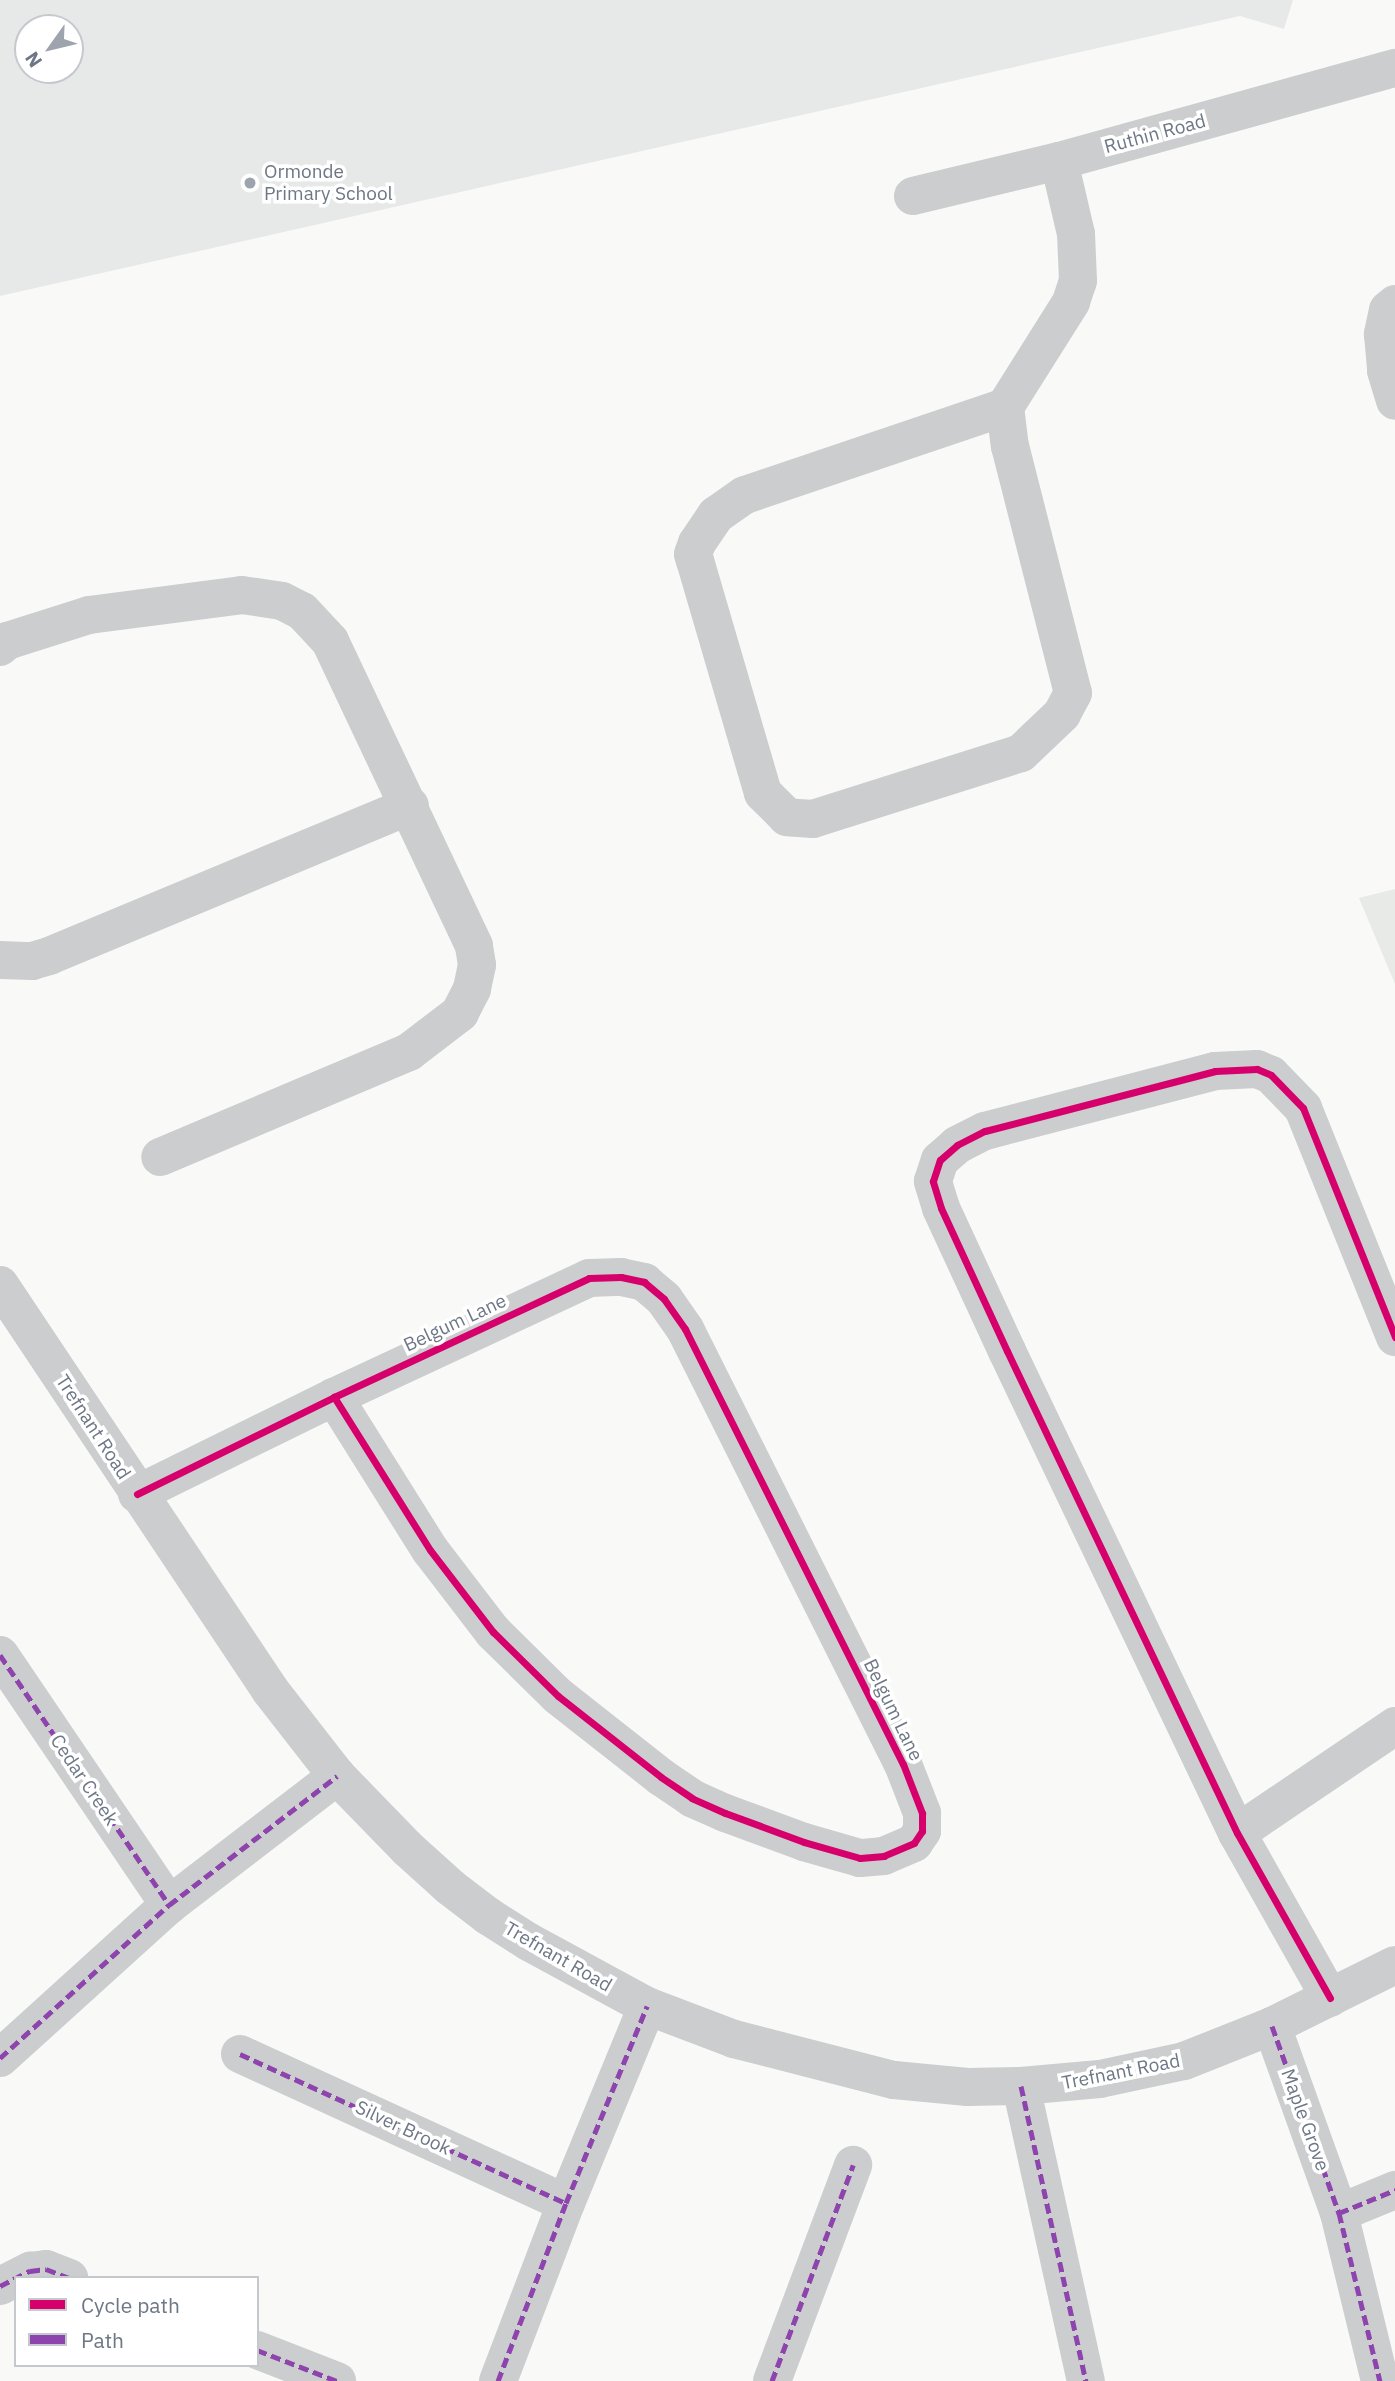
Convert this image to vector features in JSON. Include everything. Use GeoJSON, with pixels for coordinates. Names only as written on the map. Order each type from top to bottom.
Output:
{"type":"FeatureCollection","features":[{"type":"Feature","properties":{"kind":"street","name":"Ruthin Road"},"geometry":{"type":"LineString","coordinates":[[914,196],[1059,161],[1395,68]]}},
{"type":"Feature","properties":{"kind":"street"},"geometry":{"type":"LineString","coordinates":[[1005,407],[1010,446],[1073,693],[1062,714],[1021,753],[813,819],[787,817],[763,793],[693,554],[703,530],[727,505],[745,495],[1005,407],[1071,302],[1079,281],[1076,234],[1059,161]]}},
{"type":"Feature","properties":{"kind":"street"},"geometry":{"type":"LineString","coordinates":[[1395,304],[1388,310],[1383,334],[1386,371],[1395,401]]}},
{"type":"Feature","properties":{"kind":"street"},"geometry":{"type":"LineString","coordinates":[[0,647],[7,642],[89,615],[242,595],[282,601],[302,611],[330,641],[474,946],[477,965],[472,989],[460,1013],[409,1052],[160,1157]]}},
{"type":"Feature","properties":{"kind":"street"},"geometry":{"type":"LineString","coordinates":[[0,960],[32,961],[49,956],[410,806]]}},
{"type":"Feature","properties":{"kind":"street"},"geometry":{"type":"LineString","coordinates":[[1330,1998],[1237,1832],[941,1208],[933,1181],[940,1160],[957,1145],[985,1131],[1215,1070],[1257,1069],[1271,1075],[1303,1108],[1395,1337]]}},
{"type":"Feature","properties":{"kind":"street","name":"Belgum Lane"},"geometry":{"type":"LineString","coordinates":[[137,1494],[334,1396],[589,1278],[614,1276],[644,1282],[664,1299],[685,1329],[903,1764],[922,1813],[922,1831],[914,1843],[884,1856],[860,1858],[725,1813],[692,1798],[661,1777],[558,1696],[493,1632],[430,1550],[334,1396]]}},
{"type":"Feature","properties":{"kind":"street","name":"Trefnant Road"},"geometry":{"type":"LineString","coordinates":[[0,1284],[137,1494],[270,1690],[337,1776],[408,1849],[450,1887],[488,1916],[529,1942],[647,2006],[734,2039],[894,2080],[968,2087],[1060,2084],[1144,2071],[1184,2061],[1272,2026],[1395,1965]]}},
{"type":"Feature","properties":{"kind":"street","name":"Cedar Creek"},"geometry":{"type":"LineString","coordinates":[[0,1655],[169,1905]]}},
{"type":"Feature","properties":{"kind":"street"},"geometry":{"type":"LineString","coordinates":[[1237,1832],[1395,1726]]}},
{"type":"Feature","properties":{"kind":"street"},"geometry":{"type":"LineString","coordinates":[[0,2058],[169,1905],[337,1776]]}},
{"type":"Feature","properties":{"kind":"street"},"geometry":{"type":"LineString","coordinates":[[499,2381],[566,2203],[647,2006]]}},
{"type":"Feature","properties":{"kind":"street","name":"Maple Grove"},"geometry":{"type":"LineString","coordinates":[[1272,2026],[1339,2213],[1380,2381]]}},
{"type":"Feature","properties":{"kind":"street","name":"Silver Brook"},"geometry":{"type":"LineString","coordinates":[[240,2054],[566,2203]]}},
{"type":"Feature","properties":{"kind":"street"},"geometry":{"type":"LineString","coordinates":[[1021,2086],[1086,2381]]}},
{"type":"Feature","properties":{"kind":"street"},"geometry":{"type":"LineString","coordinates":[[772,2381],[853,2165]]}},
{"type":"Feature","properties":{"kind":"street"},"geometry":{"type":"LineString","coordinates":[[1339,2213],[1395,2190]]}},
{"type":"Feature","properties":{"kind":"street"},"geometry":{"type":"LineString","coordinates":[[24,2276],[46,2269],[64,2276]]}},
{"type":"Feature","properties":{"kind":"street"},"geometry":{"type":"LineString","coordinates":[[259,2351],[337,2381]]}},
{"type":"Feature","properties":{"kind":"shaded area","name":"Ormonde Primary School"},"geometry":{"type":"Polygon","coordinates":[[[0,0],[1293,0],[1284,29],[1240,16],[0,296],[0,0]]]}},
{"type":"Feature","properties":{"kind":"shaded area"},"geometry":{"type":"Polygon","coordinates":[[[1395,889],[1395,984],[1359,898],[1395,889]]]}},
{"type":"Feature","properties":{"kind":"marked path"},"geometry":{"type":"LineString","coordinates":[[0,1655],[169,1905]]}},
{"type":"Feature","properties":{"kind":"marked path"},"geometry":{"type":"LineString","coordinates":[[0,2058],[169,1905],[337,1776]]}},
{"type":"Feature","properties":{"kind":"marked path"},"geometry":{"type":"LineString","coordinates":[[498,2381],[566,2203],[647,2006]]}},
{"type":"Feature","properties":{"kind":"marked path"},"geometry":{"type":"LineString","coordinates":[[1272,2026],[1339,2213],[1380,2381]]}},
{"type":"Feature","properties":{"kind":"marked path"},"geometry":{"type":"LineString","coordinates":[[240,2054],[566,2203]]}},
{"type":"Feature","properties":{"kind":"marked path"},"geometry":{"type":"LineString","coordinates":[[1021,2086],[1086,2381]]}},
{"type":"Feature","properties":{"kind":"marked path"},"geometry":{"type":"LineString","coordinates":[[772,2381],[853,2165]]}},
{"type":"Feature","properties":{"kind":"marked path"},"geometry":{"type":"LineString","coordinates":[[1339,2213],[1395,2190]]}},
{"type":"Feature","properties":{"kind":"marked path"},"geometry":{"type":"LineString","coordinates":[[20,2276],[30,2271],[46,2269],[64,2276]]}},
{"type":"Feature","properties":{"kind":"marked path"},"geometry":{"type":"LineString","coordinates":[[0,2286],[14,2279]]}},
{"type":"Feature","properties":{"kind":"marked path"},"geometry":{"type":"LineString","coordinates":[[259,2351],[337,2381]]}},
{"type":"Feature","properties":{"kind":"cycle path"},"geometry":{"type":"LineString","coordinates":[[1330,1998],[1237,1833],[1007,1351],[941,1208],[933,1181],[940,1160],[957,1145],[985,1131],[1215,1071],[1257,1069],[1271,1075],[1303,1108],[1395,1337]]}},
{"type":"Feature","properties":{"kind":"cycle path"},"geometry":{"type":"LineString","coordinates":[[137,1494],[334,1397],[589,1278],[621,1277],[644,1282],[664,1299],[685,1329],[903,1764],[922,1813],[922,1831],[914,1843],[884,1856],[860,1858],[804,1842],[725,1813],[692,1798],[661,1777],[558,1696],[493,1632],[430,1550],[334,1397]]}},
{"type":"Feature","properties":{"kind":"place","name":"Ormonde Primary School"},"geometry":{"type":"Point","coordinates":[250,183]}}]}
